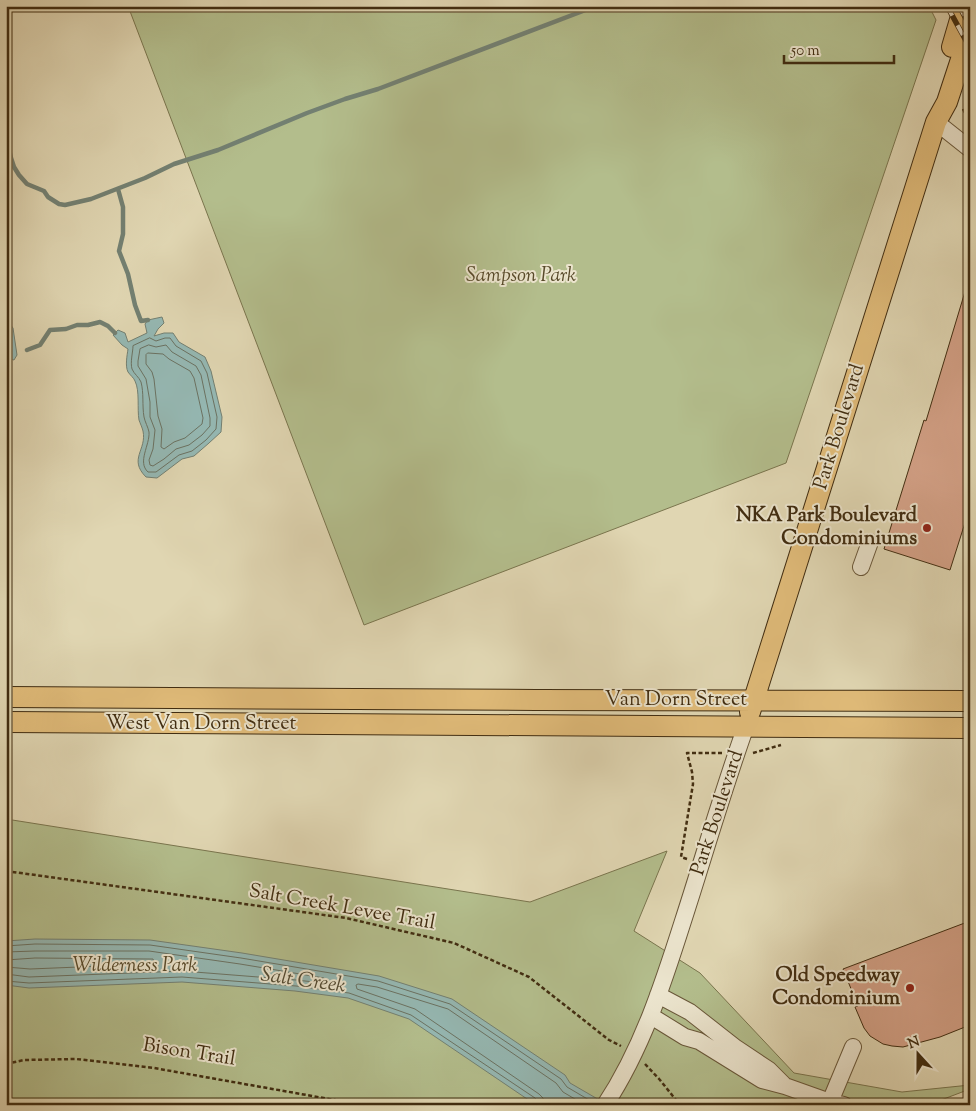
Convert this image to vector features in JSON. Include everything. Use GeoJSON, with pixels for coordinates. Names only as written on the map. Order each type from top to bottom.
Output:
{"type":"FeatureCollection","features":[{"type":"Feature","properties":{"kind":"main road","name":"Park Boulevard"},"geometry":{"type":"LineString","coordinates":[[936,122],[936,99],[964,6]]}},
{"type":"Feature","properties":{"kind":"main road","name":"Park Boulevard"},"geometry":{"type":"LineString","coordinates":[[746,726],[936,122],[948,102],[970,32]]}},
{"type":"Feature","properties":{"kind":"main road","name":"West Van Dorn Street"},"geometry":{"type":"LineString","coordinates":[[6,697],[383,699]]}},
{"type":"Feature","properties":{"kind":"main road","name":"Van Dorn Street"},"geometry":{"type":"LineString","coordinates":[[383,699],[970,701]]}},
{"type":"Feature","properties":{"kind":"main road","name":"West Van Dorn Street"},"geometry":{"type":"LineString","coordinates":[[6,722],[395,725]]}},
{"type":"Feature","properties":{"kind":"main road","name":"Van Dorn Street"},"geometry":{"type":"LineString","coordinates":[[395,725],[970,728]]}},
{"type":"Feature","properties":{"kind":"street"},"geometry":{"type":"LineString","coordinates":[[936,122],[970,149]]}},
{"type":"Feature","properties":{"kind":"street"},"geometry":{"type":"LineString","coordinates":[[861,567],[870,542]]}},
{"type":"Feature","properties":{"kind":"street","name":"Park Boulevard"},"geometry":{"type":"LineString","coordinates":[[650,1016],[746,726]]}},
{"type":"Feature","properties":{"kind":"street"},"geometry":{"type":"LineString","coordinates":[[658,995],[690,1012],[736,1048],[769,1070],[785,1086]]}},
{"type":"Feature","properties":{"kind":"street"},"geometry":{"type":"LineString","coordinates":[[605,1105],[630,1061],[650,1016],[685,1037],[699,1041],[762,1080],[837,1103],[853,1046]]}},
{"type":"Feature","properties":{"kind":"path"},"geometry":{"type":"LineString","coordinates":[[700,753],[687,753],[693,784],[681,857],[702,862]]}},
{"type":"Feature","properties":{"kind":"path","name":"Salt Creek Levee Trail"},"geometry":{"type":"LineString","coordinates":[[6,871],[346,918],[454,943],[529,978],[609,1040],[630,1061],[660,1080],[680,1105]]}},
{"type":"Feature","properties":{"kind":"path","name":"Bison Trail"},"geometry":{"type":"LineString","coordinates":[[6,1064],[24,1060],[76,1060],[154,1068],[363,1105]]}},
{"type":"Feature","properties":{"kind":"green space","name":"Sampson Park"},"geometry":{"type":"Polygon","coordinates":[[[128,6],[929,6],[936,20],[786,463],[364,625],[128,6]]]}},
{"type":"Feature","properties":{"kind":"green space","name":"Wilderness Park"},"geometry":{"type":"Polygon","coordinates":[[[6,819],[530,902],[667,851],[634,931],[700,973],[794,1073],[902,1092],[970,1085],[970,1089],[928,1105],[6,1105],[6,819]]]}},
{"type":"Feature","properties":{"kind":"water"},"geometry":{"type":"Polygon","coordinates":[[[162,317],[164,323],[154,336],[173,333],[179,342],[205,357],[211,371],[222,417],[221,432],[194,456],[182,459],[157,478],[146,477],[138,465],[144,438],[139,420],[137,385],[127,370],[128,349],[113,335],[118,330],[125,333],[128,342],[147,333],[145,324],[148,320],[162,317]]]}},
{"type":"Feature","properties":{"kind":"water"},"geometry":{"type":"Polygon","coordinates":[[[6,319],[13,328],[17,355],[14,360],[6,358],[6,319]]]}},
{"type":"Feature","properties":{"kind":"water","name":"Salt Creek"},"geometry":{"type":"Polygon","coordinates":[[[35,939],[150,940],[379,976],[452,999],[565,1075],[570,1083],[608,1105],[536,1105],[409,1019],[348,998],[295,991],[182,982],[29,988],[6,985],[6,941],[35,939]]]}},
{"type":"Feature","properties":{"kind":"building"},"geometry":{"type":"Polygon","coordinates":[[[967,285],[970,286],[970,507],[950,570],[884,549],[924,420],[926,421],[967,285]]]}},
{"type":"Feature","properties":{"kind":"building","name":"Old Speedway Condominium"},"geometry":{"type":"Polygon","coordinates":[[[970,921],[970,1025],[940,1037],[903,1047],[883,1044],[870,1036],[864,1028],[855,1007],[858,1006],[843,969],[970,921]]]}},
{"type":"Feature","properties":{"kind":"waterway"},"geometry":{"type":"LineString","coordinates":[[6,10],[7,6]]}},
{"type":"Feature","properties":{"kind":"waterway"},"geometry":{"type":"LineString","coordinates":[[6,136],[11,158],[19,175],[27,184],[44,191],[48,197],[59,204],[65,205],[91,199],[145,178],[174,164],[218,150],[307,113],[378,89],[596,6]]}},
{"type":"Feature","properties":{"kind":"waterway"},"geometry":{"type":"LineString","coordinates":[[118,189],[123,207],[123,234],[119,251],[128,274],[135,305],[141,321],[148,320]]}},
{"type":"Feature","properties":{"kind":"waterway"},"geometry":{"type":"LineString","coordinates":[[27,350],[40,345],[50,330],[66,329],[77,325],[100,322],[108,326],[115,333]]}},
{"type":"Feature","properties":{"kind":"railway"},"geometry":{"type":"LineString","coordinates":[[947,6],[970,48]]}},
{"type":"Feature","properties":{"kind":"railway"},"geometry":{"type":"LineString","coordinates":[[959,6],[970,26]]}},
{"type":"Feature","properties":{"kind":"place","name":"NKA Park Boulevard Condominiums"},"geometry":{"type":"Point","coordinates":[927,528]}},
{"type":"Feature","properties":{"kind":"place","name":"Old Speedway Condominium"},"geometry":{"type":"Point","coordinates":[910,988]}}]}
